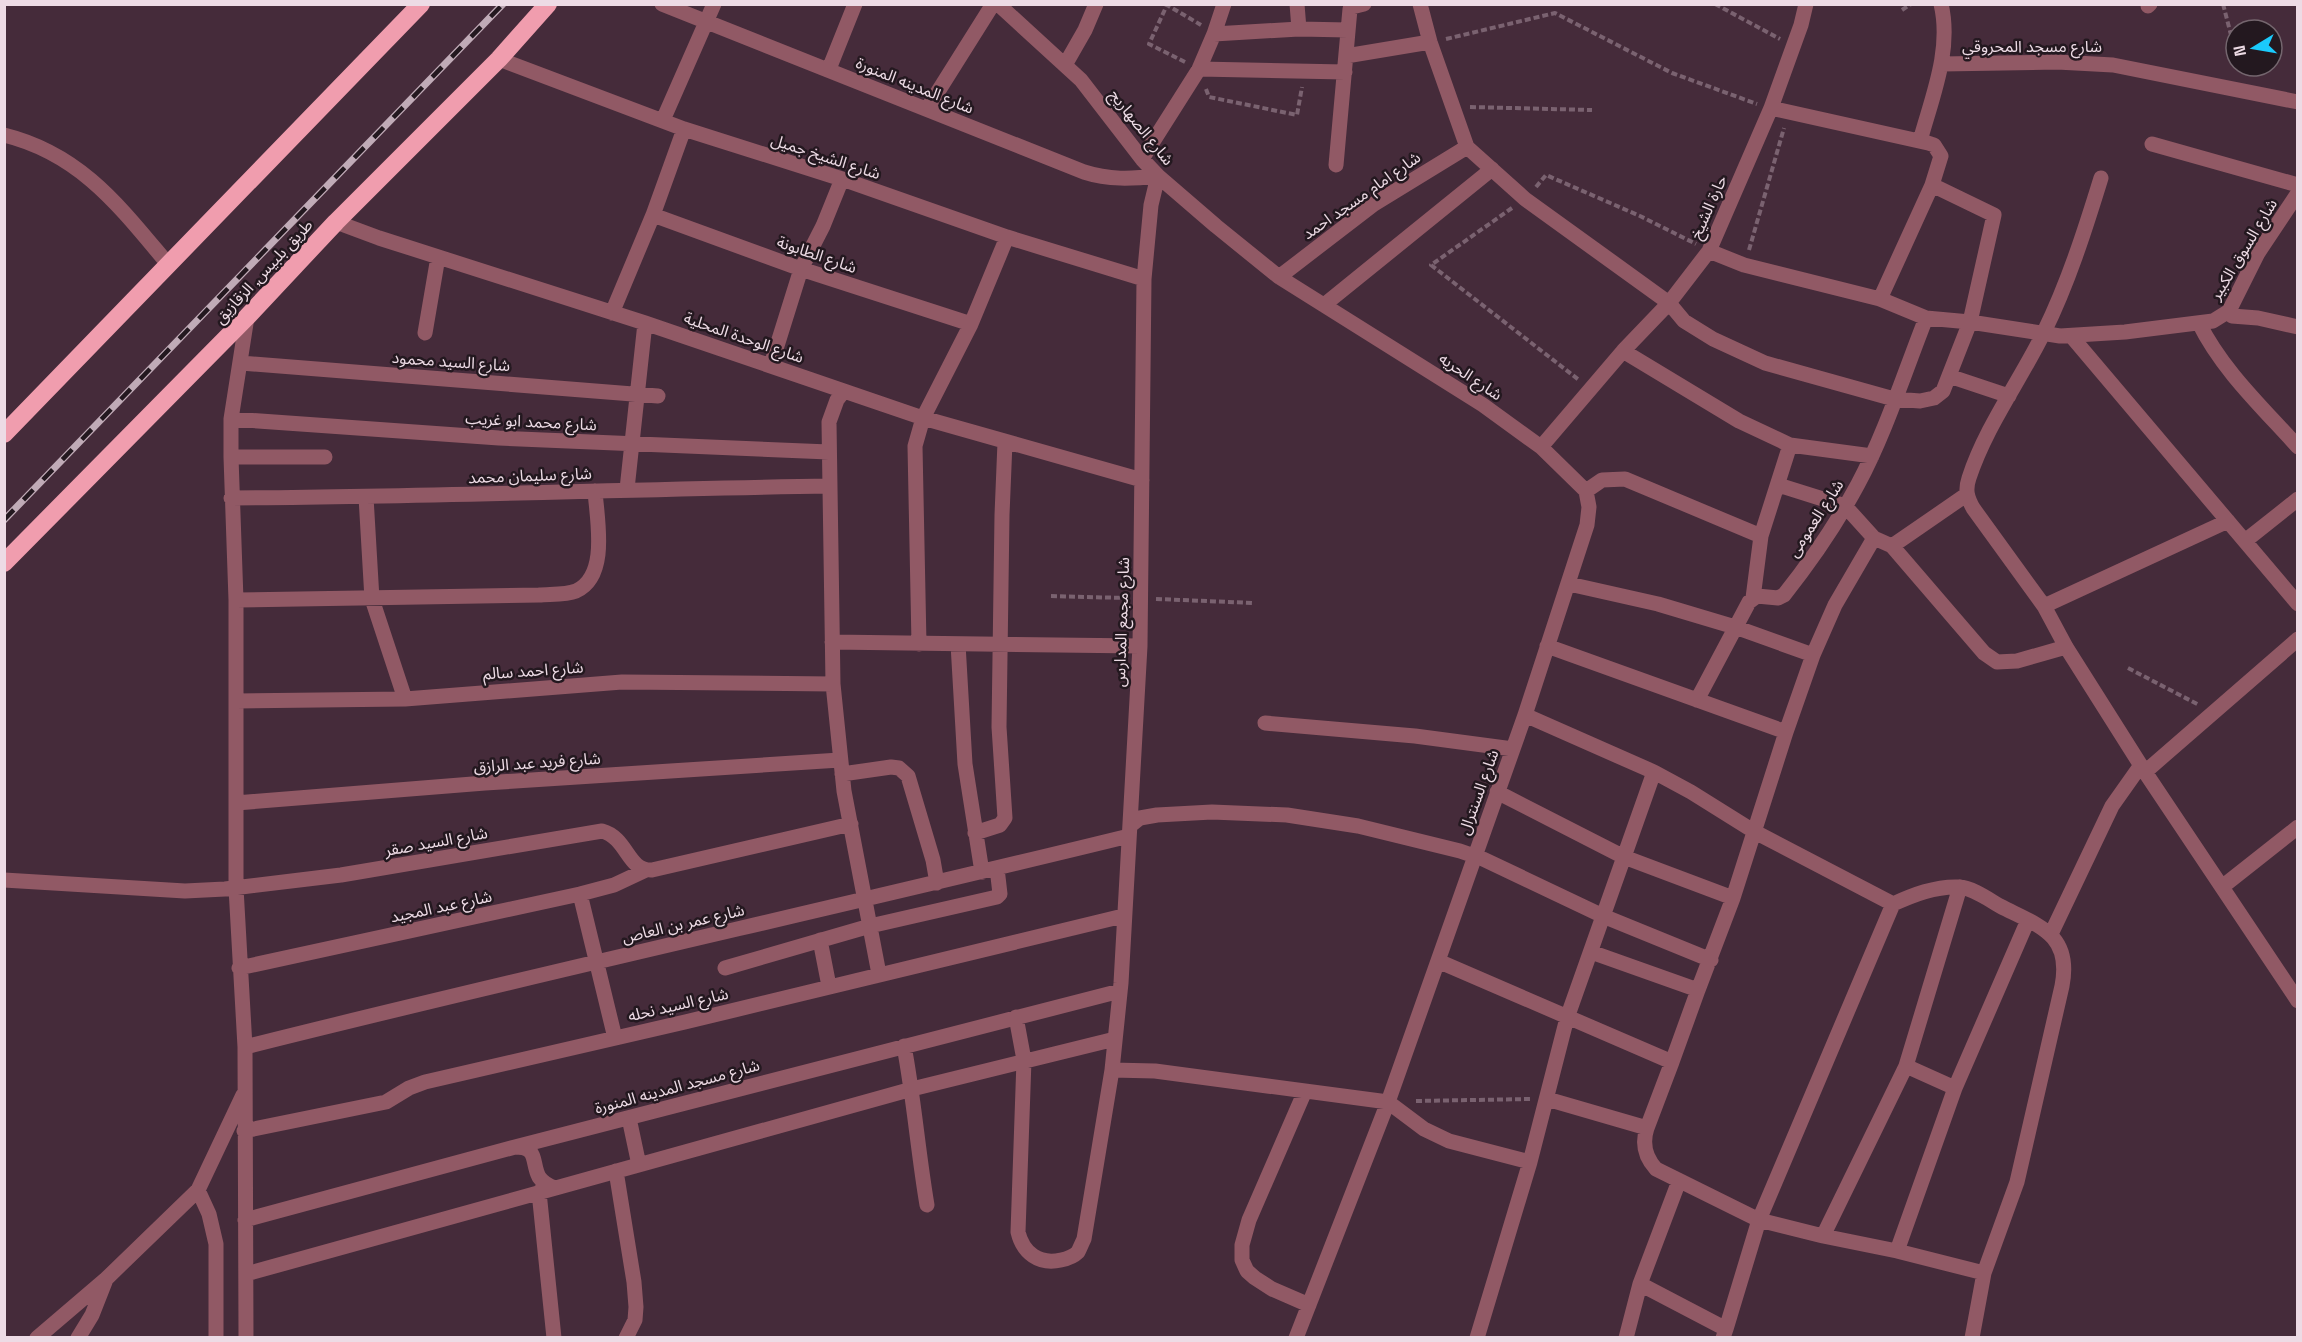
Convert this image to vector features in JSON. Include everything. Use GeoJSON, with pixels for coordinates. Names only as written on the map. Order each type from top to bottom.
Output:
{"type":"FeatureCollection","features":[{"type":"Feature","properties":{"kind":"highway"},"geometry":{"type":"LineString","coordinates":[[4,434],[422,4]]}},
{"type":"Feature","properties":{"kind":"highway","name":"طريق بلبيس, الزقازيق"},"geometry":{"type":"LineString","coordinates":[[4,563],[247,317],[336,222],[499,59],[548,4]]}},
{"type":"Feature","properties":{"kind":"street","name":"شارع المدينه المنورة"},"geometry":{"type":"LineString","coordinates":[[662,4],[1101,177],[1128,180],[1158,176]]}},
{"type":"Feature","properties":{"kind":"street"},"geometry":{"type":"LineString","coordinates":[[663,120],[714,4]]}},
{"type":"Feature","properties":{"kind":"street"},"geometry":{"type":"LineString","coordinates":[[829,69],[855,4]]}},
{"type":"Feature","properties":{"kind":"street"},"geometry":{"type":"LineString","coordinates":[[927,109],[993,4]]}},
{"type":"Feature","properties":{"kind":"street","name":"شارع الصهاريج"},"geometry":{"type":"LineString","coordinates":[[998,4],[1088,89],[1142,159],[1158,176],[1280,277],[1324,305]]}},
{"type":"Feature","properties":{"kind":"street"},"geometry":{"type":"LineString","coordinates":[[1065,65],[1085,30],[1096,4]]}},
{"type":"Feature","properties":{"kind":"street"},"geometry":{"type":"LineString","coordinates":[[1142,159],[1199,69],[1224,4]]}},
{"type":"Feature","properties":{"kind":"street"},"geometry":{"type":"LineString","coordinates":[[1297,4],[1299,29]]}},
{"type":"Feature","properties":{"kind":"street"},"geometry":{"type":"LineString","coordinates":[[1336,165],[1351,8],[1364,4]]}},
{"type":"Feature","properties":{"kind":"street"},"geometry":{"type":"LineString","coordinates":[[1420,4],[1430,42],[1467,147],[1525,199],[1669,303],[1684,321],[1737,351],[1809,377],[1894,399],[1920,401],[1934,398],[1943,391],[1970,322],[1994,215],[1932,184]]}},
{"type":"Feature","properties":{"kind":"street","name":"حارة الشيخ"},"geometry":{"type":"LineString","coordinates":[[1541,447],[1623,351],[1669,303],[1709,251],[1771,108],[1794,46],[1806,4]]}},
{"type":"Feature","properties":{"kind":"street"},"geometry":{"type":"LineString","coordinates":[[1920,141],[1942,64],[1944,19],[1941,4]]}},
{"type":"Feature","properties":{"kind":"street"},"geometry":{"type":"LineString","coordinates":[[1214,34],[1299,29],[1348,30]]}},
{"type":"Feature","properties":{"kind":"street"},"geometry":{"type":"LineString","coordinates":[[1346,56],[1430,42]]}},
{"type":"Feature","properties":{"kind":"street","name":"شارع الشيخ جميل"},"geometry":{"type":"LineString","coordinates":[[499,59],[684,129],[842,179],[1007,237],[1144,279]]}},
{"type":"Feature","properties":{"kind":"street","name":"شارع مسجد المحروقي"},"geometry":{"type":"LineString","coordinates":[[1942,64],[2056,62],[2113,65],[2298,102]]}},
{"type":"Feature","properties":{"kind":"street"},"geometry":{"type":"LineString","coordinates":[[1199,69],[1345,72]]}},
{"type":"Feature","properties":{"kind":"street"},"geometry":{"type":"LineString","coordinates":[[1771,108],[1920,141],[1934,145],[1941,156],[1932,184],[1880,299]]}},
{"type":"Feature","properties":{"kind":"street"},"geometry":{"type":"LineString","coordinates":[[612,313],[653,215],[684,129]]}},
{"type":"Feature","properties":{"kind":"street"},"geometry":{"type":"LineString","coordinates":[[4,135],[27,141],[66,159],[97,183],[120,206],[168,264]]}},
{"type":"Feature","properties":{"kind":"street"},"geometry":{"type":"LineString","coordinates":[[2152,144],[2298,185]]}},
{"type":"Feature","properties":{"kind":"street","name":"شارع امام مسجد احمد"},"geometry":{"type":"LineString","coordinates":[[1280,277],[1374,204],[1467,147]]}},
{"type":"Feature","properties":{"kind":"street"},"geometry":{"type":"LineString","coordinates":[[1324,305],[1492,169]]}},
{"type":"Feature","properties":{"kind":"street","name":"شارع مجمع المدارس"},"geometry":{"type":"LineString","coordinates":[[1017,1017],[1024,1060],[1018,1232],[1026,1251],[1035,1258],[1052,1262],[1066,1259],[1077,1253],[1084,1239],[1112,1070],[1120,991],[1140,646],[1144,279],[1151,205],[1158,176]]}},
{"type":"Feature","properties":{"kind":"street"},"geometry":{"type":"LineString","coordinates":[[2101,178],[2070,272],[2044,332],[1975,461],[1966,495],[2044,606],[2066,647],[2143,769],[2298,1001]]}},
{"type":"Feature","properties":{"kind":"street"},"geometry":{"type":"LineString","coordinates":[[771,365],[801,269],[823,226],[842,179]]}},
{"type":"Feature","properties":{"kind":"street","name":"شارع السوق الكبير"},"geometry":{"type":"LineString","coordinates":[[1709,251],[1744,265],[1880,299],[1926,318],[2072,337],[2213,321],[2229,311],[2246,274],[2298,193]]}},
{"type":"Feature","properties":{"kind":"street","name":"شارع الطابونة"},"geometry":{"type":"LineString","coordinates":[[653,215],[801,269],[971,324]]}},
{"type":"Feature","properties":{"kind":"street","name":"شارع الوحدة المحلية"},"geometry":{"type":"LineString","coordinates":[[336,222],[771,365],[923,418],[1142,480]]}},
{"type":"Feature","properties":{"kind":"street"},"geometry":{"type":"LineString","coordinates":[[920,644],[915,446],[923,418],[971,324],[1007,237]]}},
{"type":"Feature","properties":{"kind":"street"},"geometry":{"type":"LineString","coordinates":[[425,333],[438,257]]}},
{"type":"Feature","properties":{"kind":"street","name":"شارع الحريه"},"geometry":{"type":"LineString","coordinates":[[1324,305],[1484,405],[1541,447],[1586,491]]}},
{"type":"Feature","properties":{"kind":"street"},"geometry":{"type":"LineString","coordinates":[[2229,311],[2232,316],[2258,318],[2298,327]]}},
{"type":"Feature","properties":{"kind":"street"},"geometry":{"type":"LineString","coordinates":[[246,1338],[245,1047],[236,888],[236,552],[231,498],[231,419],[247,317]]}},
{"type":"Feature","properties":{"kind":"street","name":"شارع العمومى"},"geometry":{"type":"LineString","coordinates":[[1753,598],[1761,595],[1778,598],[1784,595],[1845,506],[1872,456],[1926,318]]}},
{"type":"Feature","properties":{"kind":"street"},"geometry":{"type":"LineString","coordinates":[[627,489],[645,323]]}},
{"type":"Feature","properties":{"kind":"street"},"geometry":{"type":"LineString","coordinates":[[2199,323],[2210,344],[2224,363],[2298,447]]}},
{"type":"Feature","properties":{"kind":"street"},"geometry":{"type":"LineString","coordinates":[[2072,337],[2298,604]]}},
{"type":"Feature","properties":{"kind":"street"},"geometry":{"type":"LineString","coordinates":[[1623,351],[1739,421],[1790,445],[1872,456]]}},
{"type":"Feature","properties":{"kind":"street","name":"شارع السيد محمود"},"geometry":{"type":"LineString","coordinates":[[241,363],[658,396]]}},
{"type":"Feature","properties":{"kind":"street"},"geometry":{"type":"LineString","coordinates":[[1949,376],[2008,396]]}},
{"type":"Feature","properties":{"kind":"street"},"geometry":{"type":"LineString","coordinates":[[844,391],[837,400],[829,422],[833,684],[841,767],[879,974]]}},
{"type":"Feature","properties":{"kind":"street","name":"شارع محمد ابو غريب"},"geometry":{"type":"LineString","coordinates":[[231,419],[633,445],[829,452]]}},
{"type":"Feature","properties":{"kind":"street"},"geometry":{"type":"LineString","coordinates":[[975,833],[1000,825],[1005,818],[999,728],[1005,442]]}},
{"type":"Feature","properties":{"kind":"street"},"geometry":{"type":"LineString","coordinates":[[1697,700],[1753,598],[1761,536],[1790,445]]}},
{"type":"Feature","properties":{"kind":"street"},"geometry":{"type":"LineString","coordinates":[[231,457],[325,457]]}},
{"type":"Feature","properties":{"kind":"street"},"geometry":{"type":"LineString","coordinates":[[1586,491],[1602,480],[1625,479],[1761,536]]}},
{"type":"Feature","properties":{"kind":"street"},"geometry":{"type":"LineString","coordinates":[[1778,485],[1845,506],[1874,538],[1892,546],[1984,653],[1997,662],[2017,661],[2066,647]]}},
{"type":"Feature","properties":{"kind":"street","name":"شارع سليمان محمد"},"geometry":{"type":"LineString","coordinates":[[231,498],[830,486]]}},
{"type":"Feature","properties":{"kind":"street"},"geometry":{"type":"LineString","coordinates":[[236,600],[539,595],[575,591],[588,583],[596,565],[599,549],[595,491]]}},
{"type":"Feature","properties":{"kind":"street","name":"شارع السنترال"},"geometry":{"type":"LineString","coordinates":[[1296,1338],[1388,1102],[1525,715],[1587,525],[1586,491]]}},
{"type":"Feature","properties":{"kind":"street"},"geometry":{"type":"LineString","coordinates":[[1892,546],[1966,495]]}},
{"type":"Feature","properties":{"kind":"street"},"geometry":{"type":"LineString","coordinates":[[366,497],[372,599],[405,699]]}},
{"type":"Feature","properties":{"kind":"street"},"geometry":{"type":"LineString","coordinates":[[2245,541],[2298,499]]}},
{"type":"Feature","properties":{"kind":"street"},"geometry":{"type":"LineString","coordinates":[[2044,606],[2228,521]]}},
{"type":"Feature","properties":{"kind":"street"},"geometry":{"type":"LineString","coordinates":[[1874,538],[1835,605],[1813,655],[1733,898],[1647,1128],[1645,1149],[1649,1161],[1656,1169],[1759,1220],[1984,1273]]}},
{"type":"Feature","properties":{"kind":"street"},"geometry":{"type":"LineString","coordinates":[[1569,584],[1658,604],[1736,627],[1813,655]]}},
{"type":"Feature","properties":{"kind":"street"},"geometry":{"type":"LineString","coordinates":[[2052,934],[2112,806],[2143,769],[2214,713],[2298,639]]}},
{"type":"Feature","properties":{"kind":"street"},"geometry":{"type":"LineString","coordinates":[[832,642],[1140,646]]}},
{"type":"Feature","properties":{"kind":"street"},"geometry":{"type":"LineString","coordinates":[[725,968],[870,926],[997,897],[1000,894],[1000,888],[989,870],[975,833],[965,764],[958,644]]}},
{"type":"Feature","properties":{"kind":"street"},"geometry":{"type":"LineString","coordinates":[[1547,646],[1786,732]]}},
{"type":"Feature","properties":{"kind":"street","name":"شارع احمد سالم"},"geometry":{"type":"LineString","coordinates":[[236,701],[405,699],[621,682],[833,684]]}},
{"type":"Feature","properties":{"kind":"street"},"geometry":{"type":"LineString","coordinates":[[1525,715],[1654,772],[1692,792],[1755,832],[1893,904]]}},
{"type":"Feature","properties":{"kind":"street"},"geometry":{"type":"LineString","coordinates":[[1265,723],[1416,736],[1513,749]]}},
{"type":"Feature","properties":{"kind":"street","name":"شارع فريد عبد الرازق"},"geometry":{"type":"LineString","coordinates":[[236,803],[485,783],[841,767],[891,767],[899,768],[908,776],[933,860],[937,882]]}},
{"type":"Feature","properties":{"kind":"street"},"geometry":{"type":"LineString","coordinates":[[1477,1338],[1530,1162],[1567,1018],[1654,772]]}},
{"type":"Feature","properties":{"kind":"street"},"geometry":{"type":"LineString","coordinates":[[1497,792],[1624,857],[1733,898]]}},
{"type":"Feature","properties":{"kind":"street","name":"شارع عمر بن العاص"},"geometry":{"type":"LineString","coordinates":[[245,1047],[597,960],[989,870],[1129,831],[1140,818],[1157,815],[1212,812],[1287,815],[1358,826],[1475,856],[1603,916],[1711,960]]}},
{"type":"Feature","properties":{"kind":"street"},"geometry":{"type":"LineString","coordinates":[[646,870],[851,824]]}},
{"type":"Feature","properties":{"kind":"street"},"geometry":{"type":"LineString","coordinates":[[2222,887],[2298,827]]}},
{"type":"Feature","properties":{"kind":"street","name":"شارع السيد صقر"},"geometry":{"type":"LineString","coordinates":[[4,880],[185,891],[236,888],[341,875],[602,831],[618,839],[635,865],[646,870]]}},
{"type":"Feature","properties":{"kind":"street","name":"شارع عبد المجيد"},"geometry":{"type":"LineString","coordinates":[[239,968],[580,894],[614,885],[646,870]]}},
{"type":"Feature","properties":{"kind":"street"},"geometry":{"type":"LineString","coordinates":[[1823,1236],[1906,1066],[1960,887]]}},
{"type":"Feature","properties":{"kind":"street"},"geometry":{"type":"LineString","coordinates":[[1640,1284],[1725,1333],[1759,1220],[1893,904],[1920,892],[1960,887],[2052,934],[2064,957],[2065,972],[2017,1182],[1984,1273],[1972,1338]]}},
{"type":"Feature","properties":{"kind":"street"},"geometry":{"type":"LineString","coordinates":[[580,894],[615,1038]]}},
{"type":"Feature","properties":{"kind":"street","name":"شارع السيد نحله"},"geometry":{"type":"LineString","coordinates":[[244,1131],[386,1101],[425,1082],[1123,916]]}},
{"type":"Feature","properties":{"kind":"street"},"geometry":{"type":"LineString","coordinates":[[1897,1251],[1955,1088],[2028,920]]}},
{"type":"Feature","properties":{"kind":"street"},"geometry":{"type":"LineString","coordinates":[[820,940],[829,986]]}},
{"type":"Feature","properties":{"kind":"street"},"geometry":{"type":"LineString","coordinates":[[1591,952],[1698,990]]}},
{"type":"Feature","properties":{"kind":"street"},"geometry":{"type":"LineString","coordinates":[[1438,962],[1672,1062]]}},
{"type":"Feature","properties":{"kind":"street","name":"شارع مسجد المدينه المنورة"},"geometry":{"type":"LineString","coordinates":[[245,1220],[514,1147],[1120,991]]}},
{"type":"Feature","properties":{"kind":"street"},"geometry":{"type":"LineString","coordinates":[[246,1274],[912,1089],[1024,1060],[1115,1040]]}},
{"type":"Feature","properties":{"kind":"street"},"geometry":{"type":"LineString","coordinates":[[904,1046],[912,1089],[916,1144],[927,1205]]}},
{"type":"Feature","properties":{"kind":"street"},"geometry":{"type":"LineString","coordinates":[[1906,1066],[1955,1088]]}},
{"type":"Feature","properties":{"kind":"street"},"geometry":{"type":"LineString","coordinates":[[1112,1070],[1155,1071],[1388,1102],[1424,1129],[1449,1141],[1530,1162]]}},
{"type":"Feature","properties":{"kind":"street"},"geometry":{"type":"LineString","coordinates":[[1305,1091],[1249,1220],[1242,1245],[1242,1260],[1247,1271],[1255,1278],[1272,1289],[1309,1305]]}},
{"type":"Feature","properties":{"kind":"street"},"geometry":{"type":"LineString","coordinates":[[37,1338],[106,1279],[198,1190],[245,1092]]}},
{"type":"Feature","properties":{"kind":"street"},"geometry":{"type":"LineString","coordinates":[[1547,1099],[1647,1128]]}},
{"type":"Feature","properties":{"kind":"street"},"geometry":{"type":"LineString","coordinates":[[628,1118],[639,1165]]}},
{"type":"Feature","properties":{"kind":"street"},"geometry":{"type":"LineString","coordinates":[[514,1147],[525,1148],[533,1154],[539,1176],[555,1188]]}},
{"type":"Feature","properties":{"kind":"street"},"geometry":{"type":"LineString","coordinates":[[616,1171],[636,1306],[635,1320],[626,1338]]}},
{"type":"Feature","properties":{"kind":"street"},"geometry":{"type":"LineString","coordinates":[[1626,1338],[1640,1284],[1678,1180]]}},
{"type":"Feature","properties":{"kind":"street"},"geometry":{"type":"LineString","coordinates":[[198,1190],[209,1214],[216,1244],[216,1338]]}},
{"type":"Feature","properties":{"kind":"street"},"geometry":{"type":"LineString","coordinates":[[539,1192],[554,1338]]}},
{"type":"Feature","properties":{"kind":"street"},"geometry":{"type":"LineString","coordinates":[[78,1338],[92,1315],[106,1279]]}},
{"type":"Feature","properties":{"kind":"path"},"geometry":{"type":"LineString","coordinates":[[1714,4],[1794,46]]}},
{"type":"Feature","properties":{"kind":"path"},"geometry":{"type":"LineString","coordinates":[[1902,10],[1911,4]]}},
{"type":"Feature","properties":{"kind":"path"},"geometry":{"type":"LineString","coordinates":[[1214,34],[1167,5],[1149,44],[1199,69],[1209,97],[1297,115],[1305,72]]}},
{"type":"Feature","properties":{"kind":"path"},"geometry":{"type":"LineString","coordinates":[[1430,42],[1556,13],[1672,73],[1771,108]]}},
{"type":"Feature","properties":{"kind":"path"},"geometry":{"type":"LineString","coordinates":[[1453,106],[1592,110]]}},
{"type":"Feature","properties":{"kind":"path"},"geometry":{"type":"LineString","coordinates":[[1744,265],[1789,112]]}},
{"type":"Feature","properties":{"kind":"path"},"geometry":{"type":"LineString","coordinates":[[1592,390],[1431,265],[1525,199],[1546,175],[1640,216],[1709,251]]}},
{"type":"Feature","properties":{"kind":"path"},"geometry":{"type":"LineString","coordinates":[[1051,596],[1253,603]]}},
{"type":"Feature","properties":{"kind":"path"},"geometry":{"type":"LineString","coordinates":[[2128,668],[2214,713]]}},
{"type":"Feature","properties":{"kind":"path"},"geometry":{"type":"LineString","coordinates":[[1388,1102],[1547,1099]]}},
{"type":"Feature","properties":{"kind":"railway"},"geometry":{"type":"LineString","coordinates":[[4,520],[503,4]]}}]}
